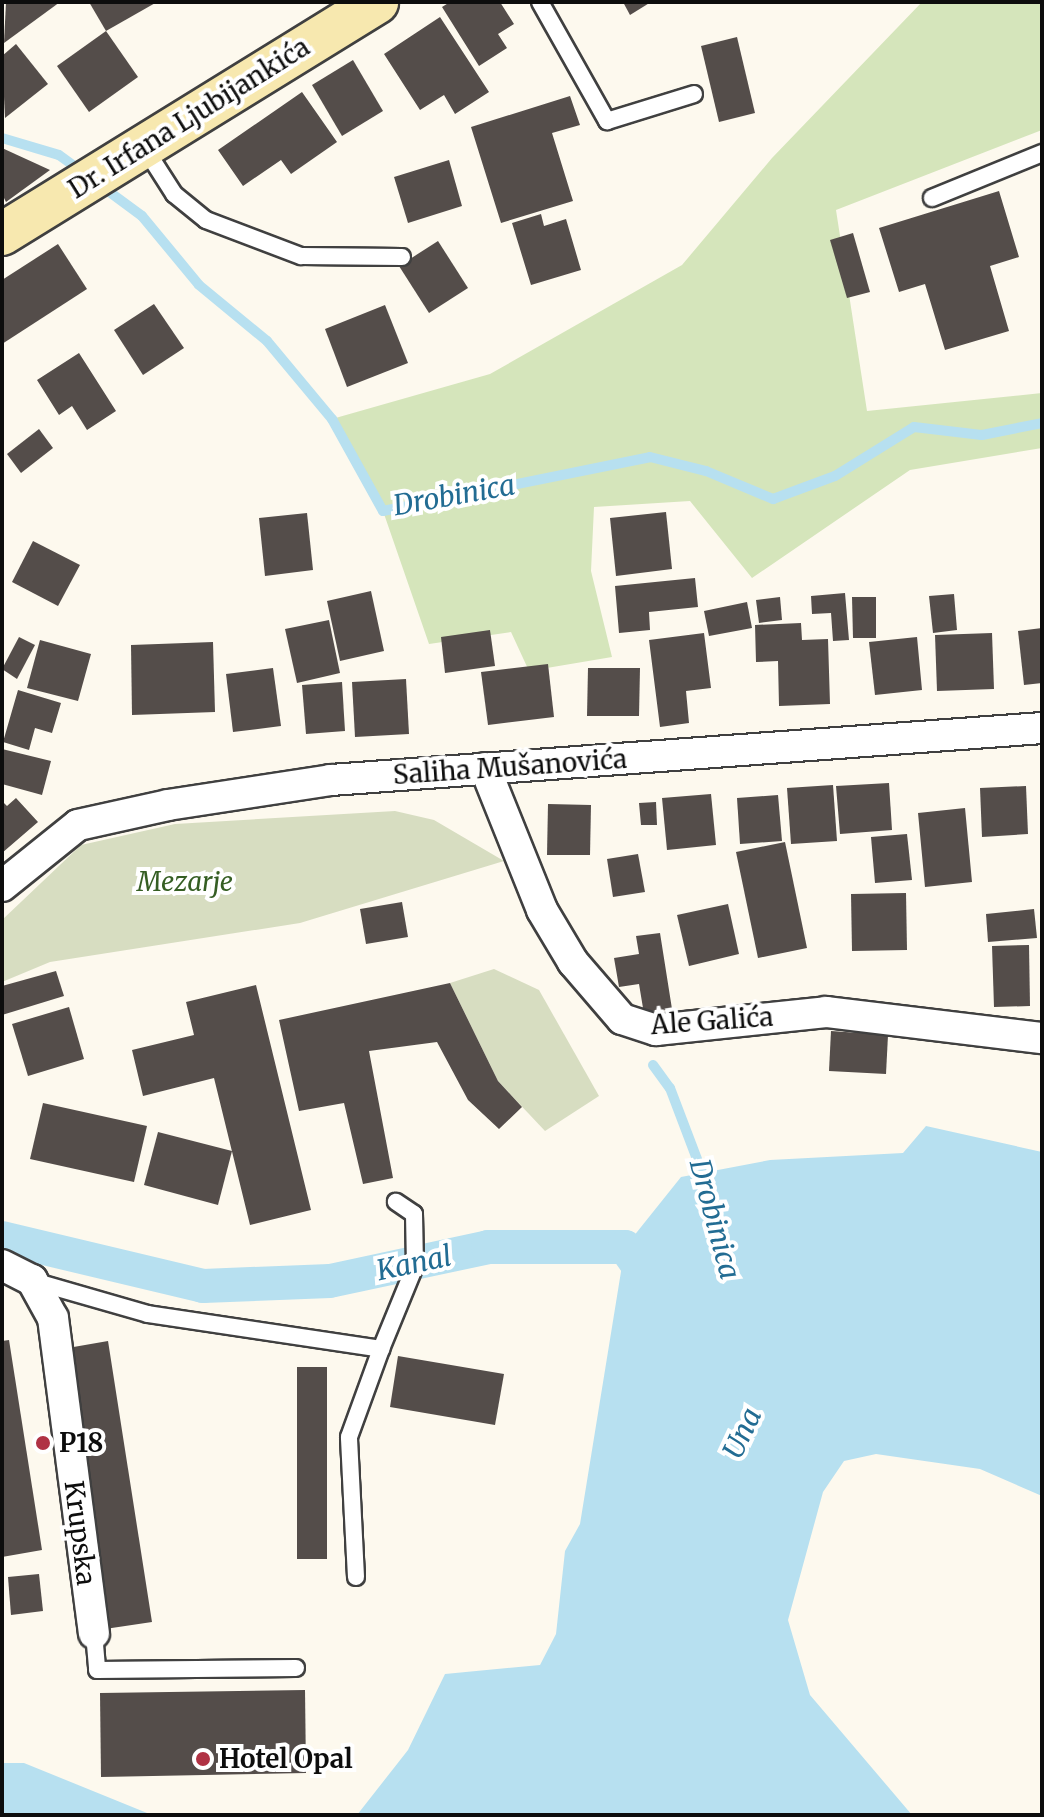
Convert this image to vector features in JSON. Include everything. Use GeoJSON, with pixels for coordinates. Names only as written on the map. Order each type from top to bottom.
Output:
{"type":"FeatureCollection","features":[{"type":"Feature","properties":{"kind":"main road","name":"Dr. Irfana Ljubijankića"},"geometry":{"type":"LineString","coordinates":[[2,234],[367,4]]}},
{"type":"Feature","properties":{"kind":"street","name":"Saliha Mušanovića"},"geometry":{"type":"LineString","coordinates":[[2,886],[78,825],[168,805],[331,780],[1042,728]]}},
{"type":"Feature","properties":{"kind":"street","name":"Ale Galića"},"geometry":{"type":"LineString","coordinates":[[485,768],[542,910],[588,982],[631,1024],[656,1030],[826,1012],[1042,1038]]}},
{"type":"Feature","properties":{"kind":"street"},"geometry":{"type":"LineString","coordinates":[[2,1265],[32,1280]]}},
{"type":"Feature","properties":{"kind":"street","name":"Krupska"},"geometry":{"type":"LineString","coordinates":[[32,1280],[53,1318],[94,1633]]}},
{"type":"Feature","properties":{"kind":"lane"},"geometry":{"type":"LineString","coordinates":[[540,2],[607,121],[694,94]]}},
{"type":"Feature","properties":{"kind":"lane"},"geometry":{"type":"LineString","coordinates":[[135,153],[174,194],[206,220],[301,256],[402,257]]}},
{"type":"Feature","properties":{"kind":"lane"},"geometry":{"type":"LineString","coordinates":[[932,198],[1042,153]]}},
{"type":"Feature","properties":{"kind":"lane"},"geometry":{"type":"LineString","coordinates":[[356,1577],[349,1437],[415,1266],[414,1214],[396,1202]]}},
{"type":"Feature","properties":{"kind":"lane"},"geometry":{"type":"LineString","coordinates":[[32,1280],[148,1314],[381,1349]]}},
{"type":"Feature","properties":{"kind":"lane"},"geometry":{"type":"LineString","coordinates":[[94,1633],[97,1670],[296,1668]]}},
{"type":"Feature","properties":{"kind":"green space"},"geometry":{"type":"Polygon","coordinates":[[[922,2],[1042,2],[1042,130],[836,210],[867,411],[1042,393],[1042,448],[910,470],[752,578],[690,501],[594,507],[591,571],[612,657],[529,671],[511,632],[429,644],[383,511],[332,419],[490,374],[682,265],[772,158],[922,2]]]}},
{"type":"Feature","properties":{"kind":"green space","name":"Mezarje"},"geometry":{"type":"Polygon","coordinates":[[[395,811],[434,820],[504,861],[300,923],[50,962],[2,982],[2,920],[81,845],[175,824],[395,811]]]}},
{"type":"Feature","properties":{"kind":"green space"},"geometry":{"type":"Polygon","coordinates":[[[494,969],[539,990],[599,1096],[545,1131],[498,1081],[450,983],[494,969]]]}},
{"type":"Feature","properties":{"kind":"water","name":"Una"},"geometry":{"type":"Polygon","coordinates":[[[926,1126],[1042,1152],[1042,1496],[980,1469],[876,1454],[844,1461],[823,1492],[788,1620],[810,1695],[912,1815],[357,1815],[408,1750],[445,1674],[540,1665],[556,1634],[565,1551],[580,1524],[625,1247],[681,1177],[770,1160],[903,1153],[926,1126]]]}},
{"type":"Feature","properties":{"kind":"water"},"geometry":{"type":"Polygon","coordinates":[[[2,1763],[24,1763],[152,1815],[2,1815],[2,1763]]]}},
{"type":"Feature","properties":{"kind":"building"},"geometry":{"type":"Polygon","coordinates":[[[6,2],[60,2],[4,43],[6,2]]]}},
{"type":"Feature","properties":{"kind":"building"},"geometry":{"type":"Polygon","coordinates":[[[89,2],[157,2],[106,31],[89,2]]]}},
{"type":"Feature","properties":{"kind":"building"},"geometry":{"type":"Polygon","coordinates":[[[450,2],[500,2],[514,24],[498,34],[507,48],[479,66],[442,7],[450,2]]]}},
{"type":"Feature","properties":{"kind":"building"},"geometry":{"type":"Polygon","coordinates":[[[623,2],[651,2],[630,15],[623,2]]]}},
{"type":"Feature","properties":{"kind":"building"},"geometry":{"type":"Polygon","coordinates":[[[440,17],[489,92],[455,114],[444,95],[420,110],[384,54],[440,17]]]}},
{"type":"Feature","properties":{"kind":"building"},"geometry":{"type":"Polygon","coordinates":[[[106,31],[138,77],[89,112],[57,66],[106,31]]]}},
{"type":"Feature","properties":{"kind":"building"},"geometry":{"type":"Polygon","coordinates":[[[737,37],[755,113],[719,122],[701,46],[737,37]]]}},
{"type":"Feature","properties":{"kind":"building"},"geometry":{"type":"Polygon","coordinates":[[[16,44],[48,84],[5,118],[2,56],[16,44]]]}},
{"type":"Feature","properties":{"kind":"building"},"geometry":{"type":"Polygon","coordinates":[[[353,60],[383,111],[342,136],[312,85],[353,60]]]}},
{"type":"Feature","properties":{"kind":"building"},"geometry":{"type":"Polygon","coordinates":[[[302,92],[337,142],[291,174],[281,160],[243,186],[218,150],[302,92]]]}},
{"type":"Feature","properties":{"kind":"building"},"geometry":{"type":"Polygon","coordinates":[[[570,96],[580,125],[552,133],[573,201],[501,223],[471,127],[570,96]]]}},
{"type":"Feature","properties":{"kind":"building"},"geometry":{"type":"Polygon","coordinates":[[[2,148],[50,170],[6,202],[2,194],[2,148]]]}},
{"type":"Feature","properties":{"kind":"building"},"geometry":{"type":"Polygon","coordinates":[[[449,160],[462,206],[408,223],[394,177],[449,160]]]}},
{"type":"Feature","properties":{"kind":"building"},"geometry":{"type":"Polygon","coordinates":[[[999,191],[1019,257],[990,266],[1009,331],[945,350],[925,284],[899,292],[879,228],[999,191]]]}},
{"type":"Feature","properties":{"kind":"building"},"geometry":{"type":"Polygon","coordinates":[[[541,214],[544,226],[566,219],[581,270],[531,285],[512,223],[541,214]]]}},
{"type":"Feature","properties":{"kind":"building"},"geometry":{"type":"Polygon","coordinates":[[[853,233],[870,292],[847,298],[830,240],[853,233]]]}},
{"type":"Feature","properties":{"kind":"building"},"geometry":{"type":"Polygon","coordinates":[[[438,241],[468,288],[429,313],[399,266],[438,241]]]}},
{"type":"Feature","properties":{"kind":"building"},"geometry":{"type":"Polygon","coordinates":[[[58,244],[87,289],[2,344],[2,280],[58,244]]]}},
{"type":"Feature","properties":{"kind":"building"},"geometry":{"type":"Polygon","coordinates":[[[154,304],[184,348],[143,375],[114,330],[154,304]]]}},
{"type":"Feature","properties":{"kind":"building"},"geometry":{"type":"Polygon","coordinates":[[[385,305],[408,363],[347,387],[325,329],[385,305]]]}},
{"type":"Feature","properties":{"kind":"building"},"geometry":{"type":"Polygon","coordinates":[[[79,353],[116,411],[87,430],[72,406],[59,415],[37,380],[79,353]]]}},
{"type":"Feature","properties":{"kind":"building"},"geometry":{"type":"Polygon","coordinates":[[[39,429],[53,448],[21,473],[7,454],[39,429]]]}},
{"type":"Feature","properties":{"kind":"building"},"geometry":{"type":"Polygon","coordinates":[[[666,512],[672,569],[616,576],[610,518],[666,512]]]}},
{"type":"Feature","properties":{"kind":"building"},"geometry":{"type":"Polygon","coordinates":[[[307,513],[313,570],[265,576],[259,518],[307,513]]]}},
{"type":"Feature","properties":{"kind":"building"},"geometry":{"type":"Polygon","coordinates":[[[33,541],[80,565],[58,606],[12,582],[33,541]]]}},
{"type":"Feature","properties":{"kind":"building"},"geometry":{"type":"Polygon","coordinates":[[[695,578],[698,607],[649,612],[650,630],[619,633],[615,586],[695,578]]]}},
{"type":"Feature","properties":{"kind":"building"},"geometry":{"type":"Polygon","coordinates":[[[371,591],[384,651],[340,661],[327,601],[371,591]]]}},
{"type":"Feature","properties":{"kind":"building"},"geometry":{"type":"Polygon","coordinates":[[[845,593],[849,640],[833,641],[831,613],[812,614],[811,596],[845,593]]]}},
{"type":"Feature","properties":{"kind":"building"},"geometry":{"type":"Polygon","coordinates":[[[954,594],[957,630],[933,633],[929,596],[954,594]]]}},
{"type":"Feature","properties":{"kind":"building"},"geometry":{"type":"Polygon","coordinates":[[[780,597],[782,620],[759,623],[756,600],[780,597]]]}},
{"type":"Feature","properties":{"kind":"building"},"geometry":{"type":"Polygon","coordinates":[[[852,597],[876,597],[876,638],[853,638],[852,597]]]}},
{"type":"Feature","properties":{"kind":"building"},"geometry":{"type":"Polygon","coordinates":[[[747,602],[752,628],[709,636],[704,611],[747,602]]]}},
{"type":"Feature","properties":{"kind":"building"},"geometry":{"type":"Polygon","coordinates":[[[329,620],[340,673],[297,683],[285,629],[329,620]]]}},
{"type":"Feature","properties":{"kind":"building"},"geometry":{"type":"Polygon","coordinates":[[[801,623],[802,640],[828,639],[830,704],[779,706],[778,661],[756,662],[755,625],[801,623]]]}},
{"type":"Feature","properties":{"kind":"building"},"geometry":{"type":"Polygon","coordinates":[[[1042,628],[1042,683],[1024,685],[1018,631],[1042,628]]]}},
{"type":"Feature","properties":{"kind":"building"},"geometry":{"type":"Polygon","coordinates":[[[490,630],[495,666],[445,673],[441,637],[490,630]]]}},
{"type":"Feature","properties":{"kind":"building"},"geometry":{"type":"Polygon","coordinates":[[[704,633],[711,688],[686,691],[689,723],[660,727],[649,640],[704,633]]]}},
{"type":"Feature","properties":{"kind":"building"},"geometry":{"type":"Polygon","coordinates":[[[992,633],[994,689],[937,691],[935,635],[992,633]]]}},
{"type":"Feature","properties":{"kind":"building"},"geometry":{"type":"Polygon","coordinates":[[[19,637],[35,645],[17,679],[2,669],[19,637]]]}},
{"type":"Feature","properties":{"kind":"building"},"geometry":{"type":"Polygon","coordinates":[[[917,637],[922,690],[875,695],[869,642],[917,637]]]}},
{"type":"Feature","properties":{"kind":"building"},"geometry":{"type":"Polygon","coordinates":[[[40,640],[91,654],[78,701],[27,688],[40,640]]]}},
{"type":"Feature","properties":{"kind":"building"},"geometry":{"type":"Polygon","coordinates":[[[213,642],[215,712],[132,715],[131,645],[213,642]]]}},
{"type":"Feature","properties":{"kind":"building"},"geometry":{"type":"Polygon","coordinates":[[[548,664],[554,717],[488,725],[481,672],[548,664]]]}},
{"type":"Feature","properties":{"kind":"building"},"geometry":{"type":"Polygon","coordinates":[[[273,668],[281,726],[233,732],[226,674],[273,668]]]}},
{"type":"Feature","properties":{"kind":"building"},"geometry":{"type":"Polygon","coordinates":[[[588,668],[640,668],[639,716],[587,716],[588,668]]]}},
{"type":"Feature","properties":{"kind":"building"},"geometry":{"type":"Polygon","coordinates":[[[406,679],[409,734],[355,737],[352,682],[406,679]]]}},
{"type":"Feature","properties":{"kind":"building"},"geometry":{"type":"Polygon","coordinates":[[[342,682],[345,731],[306,734],[302,685],[342,682]]]}},
{"type":"Feature","properties":{"kind":"building"},"geometry":{"type":"Polygon","coordinates":[[[18,690],[61,703],[52,733],[35,728],[29,750],[3,742],[18,690]]]}},
{"type":"Feature","properties":{"kind":"building"},"geometry":{"type":"Polygon","coordinates":[[[2,749],[51,761],[42,795],[2,784],[2,749]]]}},
{"type":"Feature","properties":{"kind":"building"},"geometry":{"type":"Polygon","coordinates":[[[889,783],[892,830],[840,834],[836,786],[889,783]]]}},
{"type":"Feature","properties":{"kind":"building"},"geometry":{"type":"Polygon","coordinates":[[[833,785],[837,841],[791,844],[787,788],[833,785]]]}},
{"type":"Feature","properties":{"kind":"building"},"geometry":{"type":"Polygon","coordinates":[[[1026,786],[1028,834],[982,837],[980,788],[1026,786]]]}},
{"type":"Feature","properties":{"kind":"building"},"geometry":{"type":"Polygon","coordinates":[[[711,794],[716,845],[667,850],[662,798],[711,794]]]}},
{"type":"Feature","properties":{"kind":"building"},"geometry":{"type":"Polygon","coordinates":[[[778,795],[782,841],[740,844],[737,798],[778,795]]]}},
{"type":"Feature","properties":{"kind":"building"},"geometry":{"type":"Polygon","coordinates":[[[16,798],[38,822],[2,853],[2,801],[7,806],[16,798]]]}},
{"type":"Feature","properties":{"kind":"building"},"geometry":{"type":"Polygon","coordinates":[[[656,802],[657,825],[641,825],[639,803],[656,802]]]}},
{"type":"Feature","properties":{"kind":"building"},"geometry":{"type":"Polygon","coordinates":[[[548,804],[591,805],[590,855],[547,855],[548,804]]]}},
{"type":"Feature","properties":{"kind":"building"},"geometry":{"type":"Polygon","coordinates":[[[965,808],[972,882],[925,887],[918,813],[965,808]]]}},
{"type":"Feature","properties":{"kind":"building"},"geometry":{"type":"Polygon","coordinates":[[[907,834],[912,880],[875,883],[871,837],[907,834]]]}},
{"type":"Feature","properties":{"kind":"building"},"geometry":{"type":"Polygon","coordinates":[[[785,842],[807,948],[758,958],[736,852],[785,842]]]}},
{"type":"Feature","properties":{"kind":"building"},"geometry":{"type":"Polygon","coordinates":[[[638,854],[645,892],[613,897],[607,859],[638,854]]]}},
{"type":"Feature","properties":{"kind":"building"},"geometry":{"type":"Polygon","coordinates":[[[906,893],[907,950],[852,951],[851,894],[906,893]]]}},
{"type":"Feature","properties":{"kind":"building"},"geometry":{"type":"Polygon","coordinates":[[[402,902],[408,937],[366,944],[360,909],[402,902]]]}},
{"type":"Feature","properties":{"kind":"building"},"geometry":{"type":"Polygon","coordinates":[[[728,904],[739,954],[689,966],[677,915],[728,904]]]}},
{"type":"Feature","properties":{"kind":"building"},"geometry":{"type":"Polygon","coordinates":[[[1034,909],[1037,938],[988,942],[986,914],[1034,909]]]}},
{"type":"Feature","properties":{"kind":"building"},"geometry":{"type":"Polygon","coordinates":[[[660,933],[672,1009],[644,1014],[639,984],[619,987],[614,958],[639,954],[636,936],[660,933]]]}},
{"type":"Feature","properties":{"kind":"building"},"geometry":{"type":"Polygon","coordinates":[[[1029,945],[1030,1006],[994,1007],[992,946],[1029,945]]]}},
{"type":"Feature","properties":{"kind":"building"},"geometry":{"type":"Polygon","coordinates":[[[56,971],[64,996],[2,1015],[2,986],[56,971]]]}},
{"type":"Feature","properties":{"kind":"building"},"geometry":{"type":"Polygon","coordinates":[[[450,983],[498,1081],[522,1107],[499,1129],[468,1100],[437,1042],[369,1051],[393,1178],[363,1184],[344,1103],[299,1111],[279,1020],[450,983]]]}},
{"type":"Feature","properties":{"kind":"building"},"geometry":{"type":"Polygon","coordinates":[[[256,985],[311,1210],[250,1225],[214,1078],[143,1096],[132,1050],[194,1035],[186,1002],[256,985]]]}},
{"type":"Feature","properties":{"kind":"building"},"geometry":{"type":"Polygon","coordinates":[[[69,1007],[84,1059],[28,1076],[12,1024],[69,1007]]]}},
{"type":"Feature","properties":{"kind":"building"},"geometry":{"type":"Polygon","coordinates":[[[831,1031],[888,1035],[886,1074],[829,1071],[831,1031]]]}},
{"type":"Feature","properties":{"kind":"building"},"geometry":{"type":"Polygon","coordinates":[[[43,1103],[147,1126],[134,1182],[30,1159],[43,1103]]]}},
{"type":"Feature","properties":{"kind":"building"},"geometry":{"type":"Polygon","coordinates":[[[158,1132],[232,1151],[218,1205],[144,1185],[158,1132]]]}},
{"type":"Feature","properties":{"kind":"building"},"geometry":{"type":"Polygon","coordinates":[[[9,1340],[42,1550],[2,1557],[2,1341],[9,1340]]]}},
{"type":"Feature","properties":{"kind":"building"},"geometry":{"type":"Polygon","coordinates":[[[108,1341],[152,1622],[105,1629],[62,1349],[108,1341]]]}},
{"type":"Feature","properties":{"kind":"building"},"geometry":{"type":"Polygon","coordinates":[[[398,1356],[504,1374],[495,1425],[390,1407],[398,1356]]]}},
{"type":"Feature","properties":{"kind":"building"},"geometry":{"type":"Polygon","coordinates":[[[297,1367],[327,1367],[327,1559],[297,1559],[297,1367]]]}},
{"type":"Feature","properties":{"kind":"building"},"geometry":{"type":"Polygon","coordinates":[[[39,1574],[43,1611],[11,1615],[8,1577],[39,1574]]]}},
{"type":"Feature","properties":{"kind":"building","name":"Hotel Opal"},"geometry":{"type":"Polygon","coordinates":[[[305,1690],[306,1773],[101,1777],[100,1693],[305,1690]]]}},
{"type":"Feature","properties":{"kind":"waterway","name":"Drobinica"},"geometry":{"type":"LineString","coordinates":[[2,138],[59,155],[84,173]]}},
{"type":"Feature","properties":{"kind":"waterway","name":"Drobinica"},"geometry":{"type":"LineString","coordinates":[[100,185],[142,216],[199,285],[267,341],[332,419],[383,511],[650,457],[706,471],[773,499],[835,476],[914,427],[982,435],[1042,423]]}},
{"type":"Feature","properties":{"kind":"waterway","name":"Drobinica"},"geometry":{"type":"LineString","coordinates":[[653,1065],[670,1088],[706,1183]]}},
{"type":"Feature","properties":{"kind":"waterway","name":"Kanal"},"geometry":{"type":"LineString","coordinates":[[2,1238],[203,1286],[330,1281],[488,1247],[625,1247],[652,1285]]}},
{"type":"Feature","properties":{"kind":"place","name":"P18"},"geometry":{"type":"Point","coordinates":[43,1443]}},
{"type":"Feature","properties":{"kind":"place","name":"Hotel Opal"},"geometry":{"type":"Point","coordinates":[203,1759]}}]}
